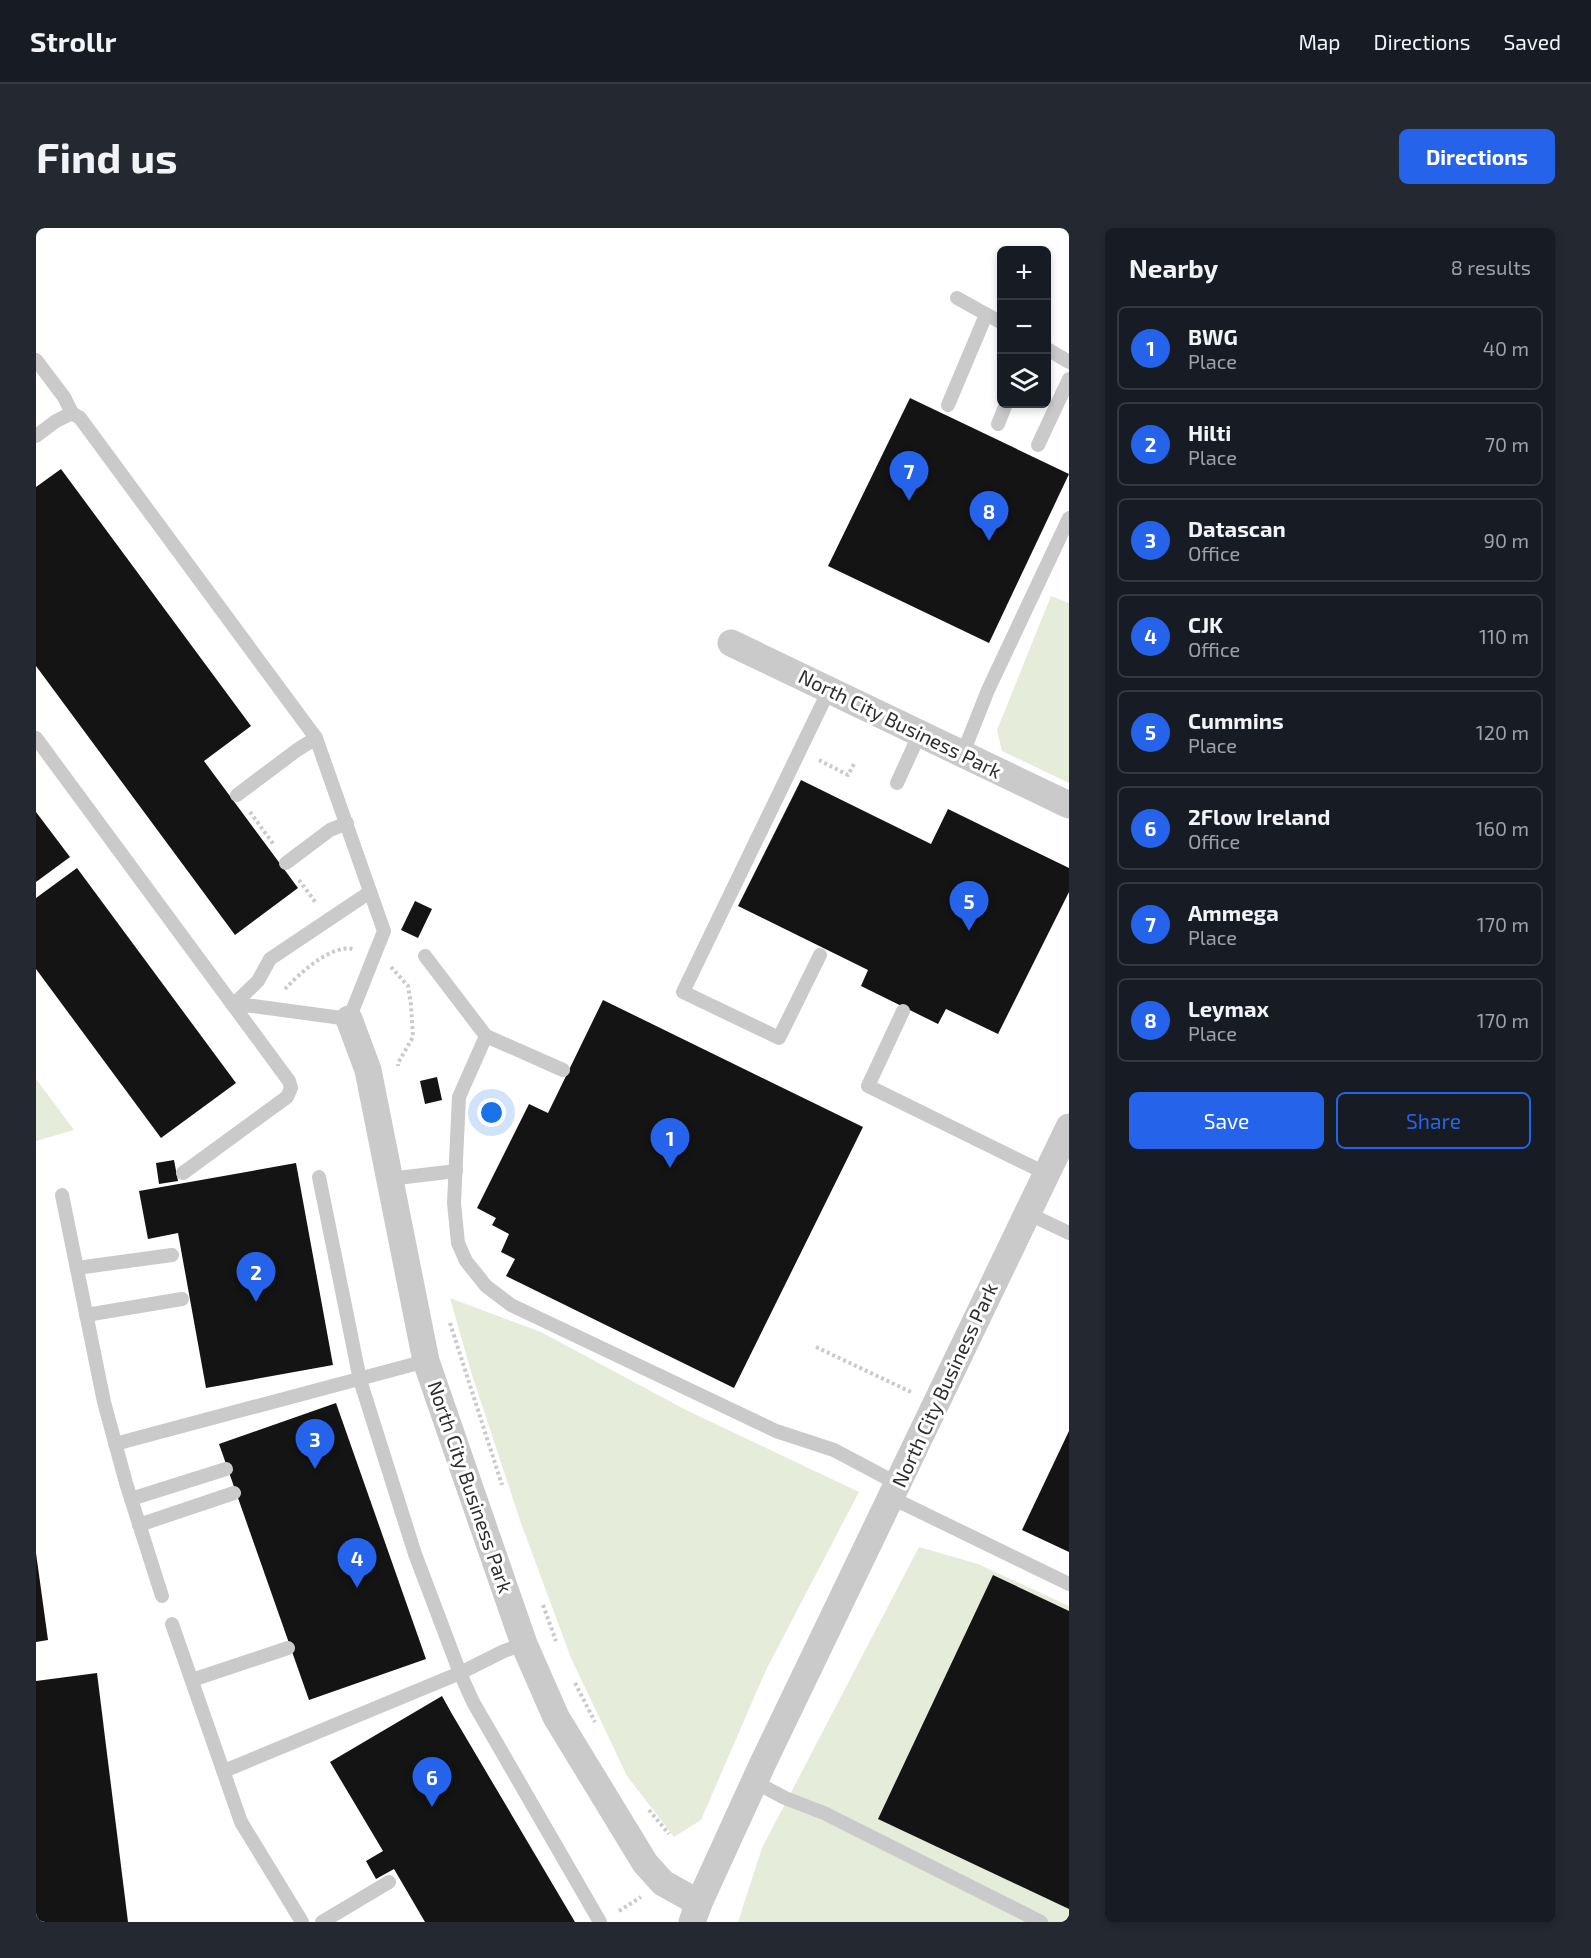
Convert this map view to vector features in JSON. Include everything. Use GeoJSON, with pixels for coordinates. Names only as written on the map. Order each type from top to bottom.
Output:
{"type":"FeatureCollection","features":[{"type":"Feature","properties":{"kind":"street","name":"North City Business Park"},"geometry":{"type":"LineString","coordinates":[[731,643],[1069,805]]}},
{"type":"Feature","properties":{"kind":"street","name":"North City Business Park"},"geometry":{"type":"LineString","coordinates":[[349,1019],[368,1070],[426,1361],[525,1644],[556,1717],[645,1863],[695,1912],[754,1782],[1069,1127]]}},
{"type":"Feature","properties":{"kind":"lane"},"geometry":{"type":"LineString","coordinates":[[957,298],[997,320]]}},
{"type":"Feature","properties":{"kind":"lane"},"geometry":{"type":"LineString","coordinates":[[948,405],[986,315]]}},
{"type":"Feature","properties":{"kind":"lane"},"geometry":{"type":"LineString","coordinates":[[1051,352],[1069,363]]}},
{"type":"Feature","properties":{"kind":"lane"},"geometry":{"type":"LineString","coordinates":[[36,360],[64,397],[72,413],[80,418],[316,738],[384,931],[349,1019],[233,1005]]}},
{"type":"Feature","properties":{"kind":"lane"},"geometry":{"type":"LineString","coordinates":[[1038,445],[1069,379]]}},
{"type":"Feature","properties":{"kind":"lane"},"geometry":{"type":"LineString","coordinates":[[998,424],[1004,408]]}},
{"type":"Feature","properties":{"kind":"lane"},"geometry":{"type":"LineString","coordinates":[[36,436],[56,421],[72,413]]}},
{"type":"Feature","properties":{"kind":"lane"},"geometry":{"type":"LineString","coordinates":[[963,753],[988,690],[1069,518]]}},
{"type":"Feature","properties":{"kind":"lane"},"geometry":{"type":"LineString","coordinates":[[820,955],[779,1038],[683,992],[829,690]]}},
{"type":"Feature","properties":{"kind":"lane"},"geometry":{"type":"LineString","coordinates":[[897,783],[920,733]]}},
{"type":"Feature","properties":{"kind":"lane"},"geometry":{"type":"LineString","coordinates":[[36,738],[289,1081],[291,1088],[287,1097],[183,1173]]}},
{"type":"Feature","properties":{"kind":"lane"},"geometry":{"type":"LineString","coordinates":[[237,795],[316,738]]}},
{"type":"Feature","properties":{"kind":"lane"},"geometry":{"type":"LineString","coordinates":[[286,863],[330,830],[347,823]]}},
{"type":"Feature","properties":{"kind":"lane"},"geometry":{"type":"LineString","coordinates":[[233,1005],[258,981],[270,959],[370,892]]}},
{"type":"Feature","properties":{"kind":"lane"},"geometry":{"type":"LineString","coordinates":[[425,956],[486,1036],[563,1070]]}},
{"type":"Feature","properties":{"kind":"lane"},"geometry":{"type":"LineString","coordinates":[[903,1011],[868,1086],[1047,1174]]}},
{"type":"Feature","properties":{"kind":"lane"},"geometry":{"type":"LineString","coordinates":[[486,1036],[459,1096],[454,1203],[458,1242],[466,1262],[486,1286],[511,1305],[776,1431],[834,1450],[895,1491],[1069,1584]]}},
{"type":"Feature","properties":{"kind":"lane"},"geometry":{"type":"LineString","coordinates":[[388,1179],[456,1171]]}},
{"type":"Feature","properties":{"kind":"lane"},"geometry":{"type":"LineString","coordinates":[[320,1177],[360,1380],[415,1554],[460,1673],[472,1702],[605,1919]]}},
{"type":"Feature","properties":{"kind":"lane"},"geometry":{"type":"LineString","coordinates":[[62,1195],[104,1402],[131,1499],[162,1596]]}},
{"type":"Feature","properties":{"kind":"lane"},"geometry":{"type":"LineString","coordinates":[[1028,1213],[1069,1233]]}},
{"type":"Feature","properties":{"kind":"lane"},"geometry":{"type":"LineString","coordinates":[[77,1268],[172,1255]]}},
{"type":"Feature","properties":{"kind":"lane"},"geometry":{"type":"LineString","coordinates":[[86,1315],[182,1299]]}},
{"type":"Feature","properties":{"kind":"lane"},"geometry":{"type":"LineString","coordinates":[[115,1444],[426,1361]]}},
{"type":"Feature","properties":{"kind":"lane"},"geometry":{"type":"LineString","coordinates":[[131,1499],[226,1469]]}},
{"type":"Feature","properties":{"kind":"lane"},"geometry":{"type":"LineString","coordinates":[[139,1525],[234,1493]]}},
{"type":"Feature","properties":{"kind":"lane"},"geometry":{"type":"LineString","coordinates":[[172,1624],[240,1822],[302,1922]]}},
{"type":"Feature","properties":{"kind":"lane"},"geometry":{"type":"LineString","coordinates":[[224,1771],[525,1644]]}},
{"type":"Feature","properties":{"kind":"lane"},"geometry":{"type":"LineString","coordinates":[[192,1680],[288,1648]]}},
{"type":"Feature","properties":{"kind":"lane"},"geometry":{"type":"LineString","coordinates":[[754,1782],[785,1798],[824,1813],[1041,1922]]}},
{"type":"Feature","properties":{"kind":"lane"},"geometry":{"type":"LineString","coordinates":[[322,1922],[388,1882]]}},
{"type":"Feature","properties":{"kind":"path"},"geometry":{"type":"LineString","coordinates":[[800,751],[848,775],[855,762]]}},
{"type":"Feature","properties":{"kind":"path"},"geometry":{"type":"LineString","coordinates":[[284,989],[301,972],[334,951],[346,948],[376,954],[408,986],[413,1037],[398,1063],[400,1074]]}},
{"type":"Feature","properties":{"kind":"path"},"geometry":{"type":"LineString","coordinates":[[448,1317],[503,1490]]}},
{"type":"Feature","properties":{"kind":"path"},"geometry":{"type":"LineString","coordinates":[[816,1347],[936,1404]]}},
{"type":"Feature","properties":{"kind":"path"},"geometry":{"type":"LineString","coordinates":[[540,1596],[559,1649]]}},
{"type":"Feature","properties":{"kind":"path"},"geometry":{"type":"LineString","coordinates":[[572,1677],[596,1724]]}},
{"type":"Feature","properties":{"kind":"path"},"geometry":{"type":"LineString","coordinates":[[643,1802],[669,1834]]}},
{"type":"Feature","properties":{"kind":"path"},"geometry":{"type":"LineString","coordinates":[[605,1919],[663,1883]]}},
{"type":"Feature","properties":{"kind":"green space"},"geometry":{"type":"Polygon","coordinates":[[[1051,596],[1069,603],[1069,783],[1002,751],[997,730],[1051,596]]]}},
{"type":"Feature","properties":{"kind":"green space"},"geometry":{"type":"Polygon","coordinates":[[[36,1079],[74,1130],[36,1141],[36,1079]]]}},
{"type":"Feature","properties":{"kind":"green space"},"geometry":{"type":"Polygon","coordinates":[[[450,1298],[541,1332],[686,1410],[859,1492],[766,1670],[701,1820],[674,1837],[627,1776],[571,1658],[521,1523],[472,1375],[450,1298]]]}},
{"type":"Feature","properties":{"kind":"green space"},"geometry":{"type":"Polygon","coordinates":[[[919,1547],[978,1564],[1069,1606],[1069,1922],[738,1922],[762,1848],[919,1547]]]}},
{"type":"Feature","properties":{"kind":"building"},"geometry":{"type":"Polygon","coordinates":[[[910,398],[1069,474],[989,643],[828,566],[910,398]]]}},
{"type":"Feature","properties":{"kind":"building"},"geometry":{"type":"Polygon","coordinates":[[[61,469],[251,726],[204,761],[298,888],[235,935],[36,666],[36,487],[61,469]]]}},
{"type":"Feature","properties":{"kind":"building"},"geometry":{"type":"Polygon","coordinates":[[[801,780],[931,844],[948,809],[1069,868],[1069,892],[998,1034],[946,1009],[938,1024],[861,986],[868,970],[738,906],[801,780]]]}},
{"type":"Feature","properties":{"kind":"building"},"geometry":{"type":"Polygon","coordinates":[[[36,812],[70,857],[36,882],[36,812]]]}},
{"type":"Feature","properties":{"kind":"building"},"geometry":{"type":"Polygon","coordinates":[[[77,868],[236,1083],[161,1138],[36,969],[36,898],[77,868]]]}},
{"type":"Feature","properties":{"kind":"building"},"geometry":{"type":"Polygon","coordinates":[[[415,901],[432,909],[418,938],[401,930],[415,901]]]}},
{"type":"Feature","properties":{"kind":"building"},"geometry":{"type":"Polygon","coordinates":[[[603,1000],[863,1127],[734,1388],[506,1276],[515,1259],[501,1252],[509,1234],[492,1225],[496,1218],[477,1208],[529,1104],[548,1113],[603,1000]]]}},
{"type":"Feature","properties":{"kind":"building"},"geometry":{"type":"Polygon","coordinates":[[[437,1077],[442,1100],[425,1104],[420,1081],[437,1077]]]}},
{"type":"Feature","properties":{"kind":"building"},"geometry":{"type":"Polygon","coordinates":[[[174,1160],[178,1181],[159,1184],[156,1163],[174,1160]]]}},
{"type":"Feature","properties":{"kind":"building"},"geometry":{"type":"Polygon","coordinates":[[[296,1163],[333,1365],[206,1388],[178,1233],[148,1239],[139,1191],[296,1163]]]}},
{"type":"Feature","properties":{"kind":"building"},"geometry":{"type":"Polygon","coordinates":[[[336,1403],[426,1659],[309,1700],[219,1444],[336,1403]]]}},
{"type":"Feature","properties":{"kind":"building"},"geometry":{"type":"Polygon","coordinates":[[[1069,1431],[1069,1552],[1022,1530],[1069,1431]]]}},
{"type":"Feature","properties":{"kind":"building"},"geometry":{"type":"Polygon","coordinates":[[[36,1553],[48,1640],[36,1642],[36,1553]]]}},
{"type":"Feature","properties":{"kind":"building"},"geometry":{"type":"Polygon","coordinates":[[[993,1575],[1069,1611],[1069,1909],[878,1819],[993,1575]]]}},
{"type":"Feature","properties":{"kind":"building"},"geometry":{"type":"Polygon","coordinates":[[[97,1673],[128,1922],[36,1922],[36,1681],[97,1673]]]}},
{"type":"Feature","properties":{"kind":"building"},"geometry":{"type":"Polygon","coordinates":[[[442,1696],[575,1922],[425,1922],[394,1869],[376,1879],[366,1861],[383,1851],[330,1762],[442,1696]]]}},
{"type":"Feature","properties":{"kind":"place","name":"Ammega"},"geometry":{"type":"Point","coordinates":[909,501]}},
{"type":"Feature","properties":{"kind":"place","name":"Leymax"},"geometry":{"type":"Point","coordinates":[989,541]}},
{"type":"Feature","properties":{"kind":"place","name":"Cummins"},"geometry":{"type":"Point","coordinates":[969,931]}},
{"type":"Feature","properties":{"kind":"place","name":"BWG"},"geometry":{"type":"Point","coordinates":[670,1168]}},
{"type":"Feature","properties":{"kind":"place","name":"Hilti"},"geometry":{"type":"Point","coordinates":[256,1302]}},
{"type":"Feature","properties":{"kind":"place","name":"Datascan"},"geometry":{"type":"Point","coordinates":[315,1469]}},
{"type":"Feature","properties":{"kind":"place","name":"CJK"},"geometry":{"type":"Point","coordinates":[357,1588]}},
{"type":"Feature","properties":{"kind":"place","name":"2Flow Ireland"},"geometry":{"type":"Point","coordinates":[432,1807]}}]}
